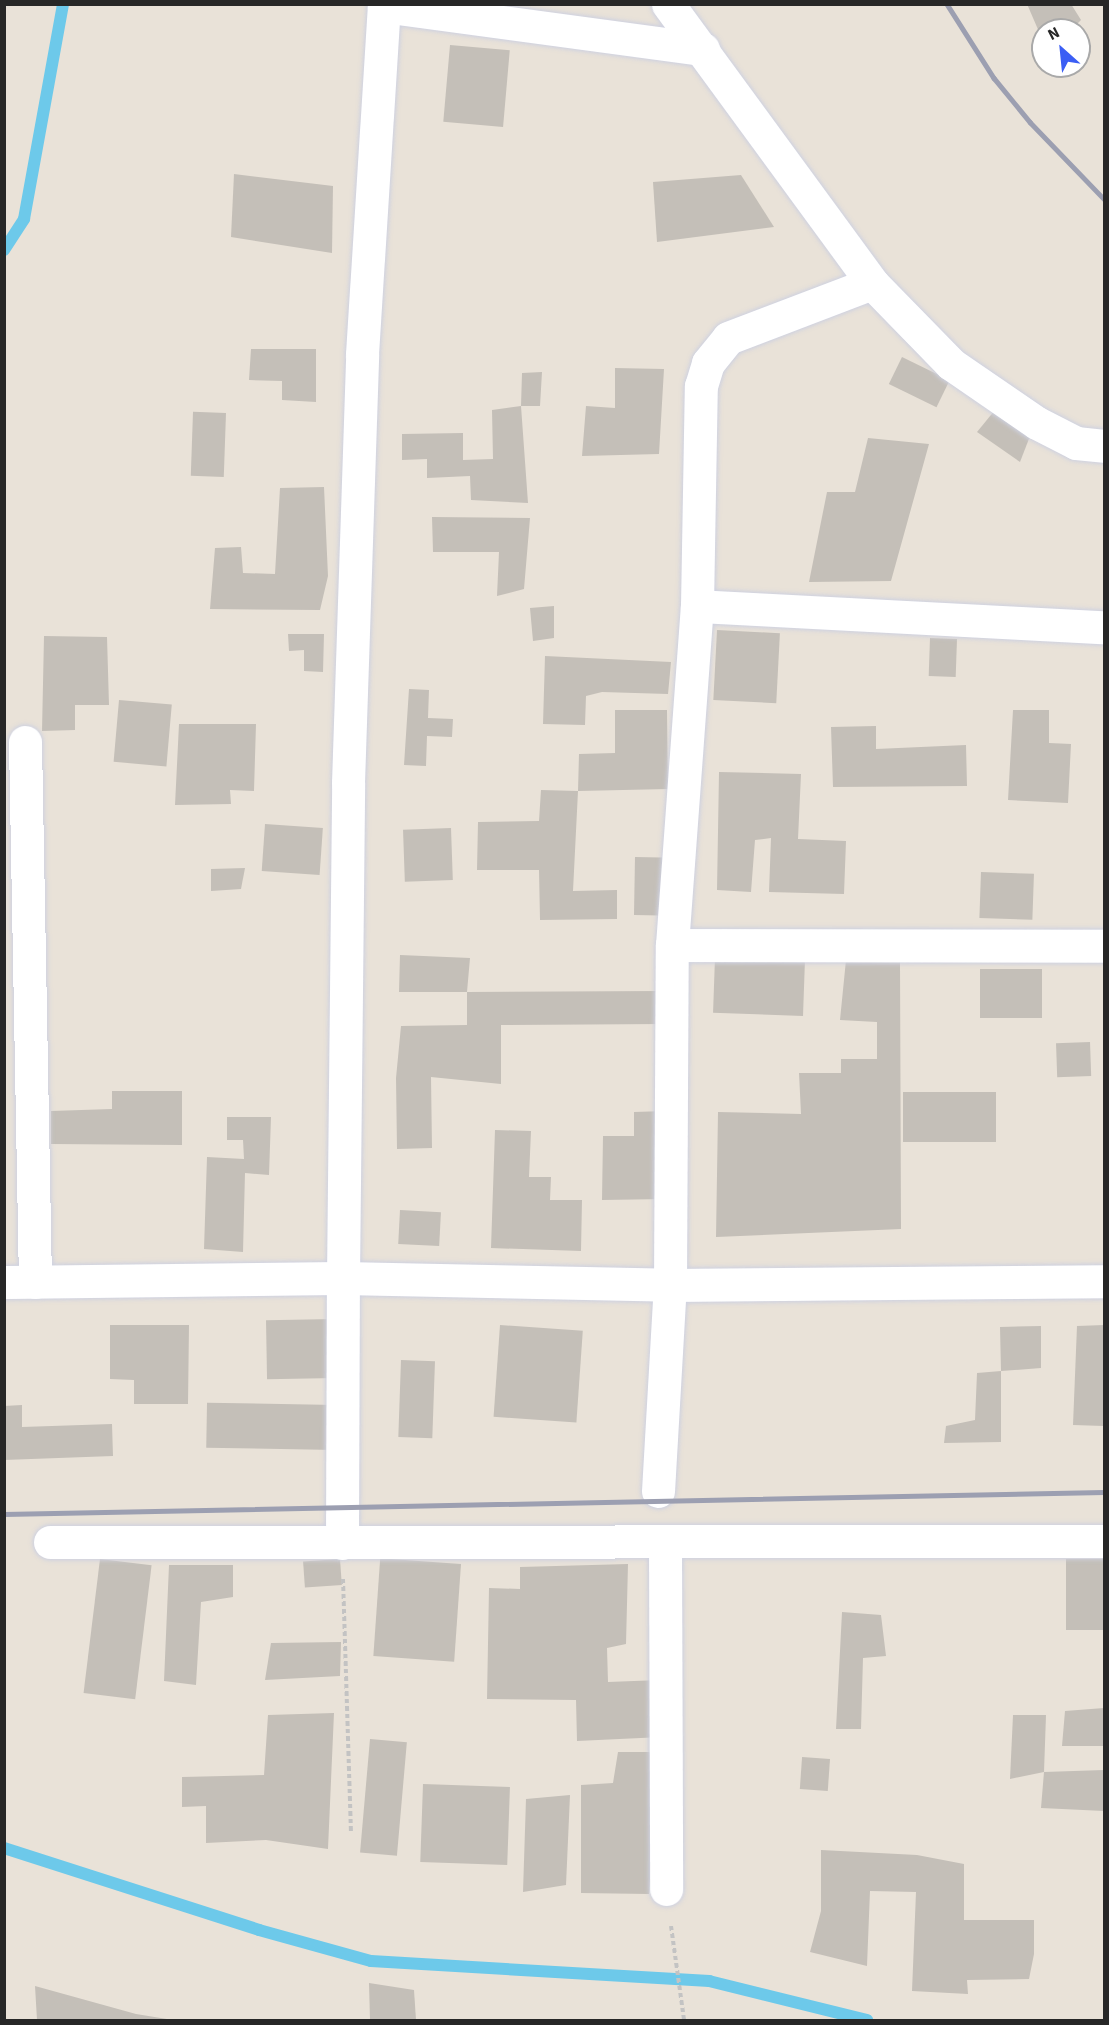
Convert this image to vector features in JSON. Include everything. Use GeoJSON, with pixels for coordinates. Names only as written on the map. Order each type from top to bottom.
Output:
{"type":"FeatureCollection","features":[{"type":"Feature","properties":{"kind":"street"},"geometry":{"type":"LineString","coordinates":[[668,4],[703,49],[772,150],[872,283],[951,364],[1037,423],[1076,443],[1104,446]]}},
{"type":"Feature","properties":{"kind":"street"},"geometry":{"type":"LineString","coordinates":[[342,1543],[348,783],[362,366],[384,5],[703,49]]}},
{"type":"Feature","properties":{"kind":"street"},"geometry":{"type":"LineString","coordinates":[[658,1491],[670,1285],[672,945],[697,606],[700,386],[708,363],[728,338],[872,283]]}},
{"type":"Feature","properties":{"kind":"street"},"geometry":{"type":"LineString","coordinates":[[697,606],[1104,627]]}},
{"type":"Feature","properties":{"kind":"street"},"geometry":{"type":"LineString","coordinates":[[25,742],[20,1282],[344,1278],[670,1285],[1104,1281]]}},
{"type":"Feature","properties":{"kind":"street"},"geometry":{"type":"LineString","coordinates":[[672,945],[1104,946]]}},
{"type":"Feature","properties":{"kind":"street"},"geometry":{"type":"LineString","coordinates":[[50,1542],[1104,1541]]}},
{"type":"Feature","properties":{"kind":"street"},"geometry":{"type":"LineString","coordinates":[[665,1543],[666,1889]]}},
{"type":"Feature","properties":{"kind":"path"},"geometry":{"type":"LineString","coordinates":[[342,1543],[351,1833]]}},
{"type":"Feature","properties":{"kind":"path"},"geometry":{"type":"LineString","coordinates":[[666,1889],[684,2020]]}},
{"type":"Feature","properties":{"kind":"building"},"geometry":{"type":"Polygon","coordinates":[[[1027,4],[1071,4],[1080,18],[1033,18],[1027,4]]]}},
{"type":"Feature","properties":{"kind":"building"},"geometry":{"type":"Polygon","coordinates":[[[450,45],[510,50],[503,127],[443,122],[450,45]]]}},
{"type":"Feature","properties":{"kind":"building"},"geometry":{"type":"Polygon","coordinates":[[[234,174],[333,186],[332,253],[231,237],[234,174]]]}},
{"type":"Feature","properties":{"kind":"building"},"geometry":{"type":"Polygon","coordinates":[[[741,175],[774,227],[657,242],[653,182],[741,175]]]}},
{"type":"Feature","properties":{"kind":"building"},"geometry":{"type":"Polygon","coordinates":[[[251,349],[316,349],[316,402],[282,400],[282,381],[249,380],[251,349]]]}},
{"type":"Feature","properties":{"kind":"building"},"geometry":{"type":"Polygon","coordinates":[[[902,357],[950,380],[936,407],[889,384],[902,357]]]}},
{"type":"Feature","properties":{"kind":"building"},"geometry":{"type":"Polygon","coordinates":[[[615,368],[664,369],[659,454],[582,456],[586,406],[615,408],[615,368]]]}},
{"type":"Feature","properties":{"kind":"building"},"geometry":{"type":"Polygon","coordinates":[[[542,372],[540,406],[521,406],[522,373],[542,372]]]}},
{"type":"Feature","properties":{"kind":"building"},"geometry":{"type":"Polygon","coordinates":[[[521,406],[528,503],[471,500],[470,476],[427,478],[427,459],[402,460],[402,434],[463,433],[463,460],[493,459],[492,410],[521,406]]]}},
{"type":"Feature","properties":{"kind":"building"},"geometry":{"type":"Polygon","coordinates":[[[995,410],[1032,431],[1020,462],[977,432],[995,410]]]}},
{"type":"Feature","properties":{"kind":"building"},"geometry":{"type":"Polygon","coordinates":[[[193,412],[226,413],[224,477],[191,476],[193,412]]]}},
{"type":"Feature","properties":{"kind":"building"},"geometry":{"type":"Polygon","coordinates":[[[868,438],[929,444],[891,581],[809,582],[827,492],[855,492],[868,438]]]}},
{"type":"Feature","properties":{"kind":"building"},"geometry":{"type":"Polygon","coordinates":[[[324,487],[328,576],[320,610],[210,609],[215,548],[241,547],[243,573],[275,574],[280,488],[324,487]]]}},
{"type":"Feature","properties":{"kind":"building"},"geometry":{"type":"Polygon","coordinates":[[[432,517],[530,518],[524,589],[497,596],[499,552],[433,552],[432,517]]]}},
{"type":"Feature","properties":{"kind":"building"},"geometry":{"type":"Polygon","coordinates":[[[554,606],[554,638],[533,641],[530,608],[554,606]]]}},
{"type":"Feature","properties":{"kind":"building"},"geometry":{"type":"Polygon","coordinates":[[[717,630],[780,633],[776,703],[713,700],[717,630]]]}},
{"type":"Feature","properties":{"kind":"building"},"geometry":{"type":"Polygon","coordinates":[[[288,634],[324,634],[323,672],[304,671],[304,650],[289,651],[288,634]]]}},
{"type":"Feature","properties":{"kind":"building"},"geometry":{"type":"Polygon","coordinates":[[[44,636],[107,637],[109,705],[75,705],[75,730],[42,731],[44,636]]]}},
{"type":"Feature","properties":{"kind":"building"},"geometry":{"type":"Polygon","coordinates":[[[930,638],[957,639],[956,677],[929,676],[930,638]]]}},
{"type":"Feature","properties":{"kind":"building"},"geometry":{"type":"Polygon","coordinates":[[[545,656],[671,662],[668,694],[602,692],[586,696],[585,725],[543,724],[545,656]]]}},
{"type":"Feature","properties":{"kind":"building"},"geometry":{"type":"Polygon","coordinates":[[[409,689],[429,690],[428,718],[453,719],[452,737],[427,736],[426,766],[404,765],[409,689]]]}},
{"type":"Feature","properties":{"kind":"building"},"geometry":{"type":"Polygon","coordinates":[[[119,700],[172,705],[166,766],[114,762],[119,700]]]}},
{"type":"Feature","properties":{"kind":"building"},"geometry":{"type":"Polygon","coordinates":[[[615,710],[667,710],[668,789],[578,791],[579,754],[615,753],[615,710]]]}},
{"type":"Feature","properties":{"kind":"building"},"geometry":{"type":"Polygon","coordinates":[[[1013,710],[1049,710],[1049,743],[1071,744],[1068,803],[1008,800],[1013,710]]]}},
{"type":"Feature","properties":{"kind":"building"},"geometry":{"type":"Polygon","coordinates":[[[179,724],[256,724],[254,791],[230,790],[231,804],[175,805],[179,724]]]}},
{"type":"Feature","properties":{"kind":"building"},"geometry":{"type":"Polygon","coordinates":[[[876,726],[876,749],[966,745],[967,786],[833,787],[831,727],[876,726]]]}},
{"type":"Feature","properties":{"kind":"building"},"geometry":{"type":"Polygon","coordinates":[[[719,772],[801,774],[798,839],[846,841],[844,894],[769,892],[771,838],[755,840],[751,892],[717,890],[719,772]]]}},
{"type":"Feature","properties":{"kind":"building"},"geometry":{"type":"Polygon","coordinates":[[[541,790],[578,791],[573,891],[617,890],[617,919],[540,920],[539,870],[477,870],[478,822],[539,821],[541,790]]]}},
{"type":"Feature","properties":{"kind":"building"},"geometry":{"type":"Polygon","coordinates":[[[265,824],[323,828],[320,875],[262,871],[265,824]]]}},
{"type":"Feature","properties":{"kind":"building"},"geometry":{"type":"Polygon","coordinates":[[[451,828],[453,880],[405,882],[403,830],[451,828]]]}},
{"type":"Feature","properties":{"kind":"building"},"geometry":{"type":"Polygon","coordinates":[[[635,857],[675,858],[674,916],[634,915],[635,857]]]}},
{"type":"Feature","properties":{"kind":"building"},"geometry":{"type":"Polygon","coordinates":[[[245,868],[241,889],[211,891],[211,869],[245,868]]]}},
{"type":"Feature","properties":{"kind":"building"},"geometry":{"type":"Polygon","coordinates":[[[981,872],[1034,874],[1032,920],[979,918],[981,872]]]}},
{"type":"Feature","properties":{"kind":"building"},"geometry":{"type":"Polygon","coordinates":[[[400,955],[470,958],[467,992],[399,992],[400,955]]]}},
{"type":"Feature","properties":{"kind":"building"},"geometry":{"type":"Polygon","coordinates":[[[715,956],[805,959],[803,1016],[713,1013],[715,956]]]}},
{"type":"Feature","properties":{"kind":"building"},"geometry":{"type":"Polygon","coordinates":[[[846,960],[900,961],[901,1229],[716,1237],[718,1112],[801,1114],[799,1073],[841,1073],[841,1059],[877,1059],[877,1022],[840,1020],[846,960]]]}},
{"type":"Feature","properties":{"kind":"building"},"geometry":{"type":"Polygon","coordinates":[[[980,969],[1042,969],[1042,1018],[980,1018],[980,969]]]}},
{"type":"Feature","properties":{"kind":"building"},"geometry":{"type":"Polygon","coordinates":[[[664,991],[664,1024],[501,1025],[501,1084],[431,1077],[432,1148],[397,1149],[396,1078],[401,1026],[467,1025],[467,992],[664,991]]]}},
{"type":"Feature","properties":{"kind":"building"},"geometry":{"type":"Polygon","coordinates":[[[1090,1042],[1091,1076],[1057,1077],[1056,1043],[1090,1042]]]}},
{"type":"Feature","properties":{"kind":"building"},"geometry":{"type":"Polygon","coordinates":[[[112,1091],[182,1091],[182,1145],[51,1144],[51,1111],[112,1109],[112,1091]]]}},
{"type":"Feature","properties":{"kind":"building"},"geometry":{"type":"Polygon","coordinates":[[[903,1092],[996,1092],[996,1142],[903,1142],[903,1092]]]}},
{"type":"Feature","properties":{"kind":"building"},"geometry":{"type":"Polygon","coordinates":[[[666,1111],[666,1199],[602,1200],[603,1136],[634,1136],[634,1112],[666,1111]]]}},
{"type":"Feature","properties":{"kind":"building"},"geometry":{"type":"Polygon","coordinates":[[[227,1117],[271,1117],[269,1175],[245,1173],[243,1252],[204,1249],[207,1157],[244,1159],[243,1140],[227,1140],[227,1117]]]}},
{"type":"Feature","properties":{"kind":"building"},"geometry":{"type":"Polygon","coordinates":[[[495,1130],[531,1131],[529,1177],[551,1177],[550,1200],[582,1200],[581,1251],[491,1248],[495,1130]]]}},
{"type":"Feature","properties":{"kind":"building"},"geometry":{"type":"Polygon","coordinates":[[[400,1210],[441,1212],[439,1246],[398,1244],[400,1210]]]}},
{"type":"Feature","properties":{"kind":"building"},"geometry":{"type":"Polygon","coordinates":[[[335,1319],[336,1378],[267,1379],[266,1320],[335,1319]]]}},
{"type":"Feature","properties":{"kind":"building"},"geometry":{"type":"Polygon","coordinates":[[[110,1325],[189,1325],[188,1404],[134,1404],[134,1380],[110,1379],[110,1325]]]}},
{"type":"Feature","properties":{"kind":"building"},"geometry":{"type":"Polygon","coordinates":[[[500,1325],[583,1331],[576,1423],[494,1417],[500,1325]]]}},
{"type":"Feature","properties":{"kind":"building"},"geometry":{"type":"Polygon","coordinates":[[[1104,1325],[1104,1426],[1073,1425],[1077,1326],[1104,1325]]]}},
{"type":"Feature","properties":{"kind":"building"},"geometry":{"type":"Polygon","coordinates":[[[1041,1326],[1041,1368],[1001,1371],[1000,1327],[1041,1326]]]}},
{"type":"Feature","properties":{"kind":"building"},"geometry":{"type":"Polygon","coordinates":[[[401,1360],[435,1361],[432,1438],[398,1437],[401,1360]]]}},
{"type":"Feature","properties":{"kind":"building"},"geometry":{"type":"Polygon","coordinates":[[[1001,1371],[1001,1442],[944,1443],[946,1426],[975,1420],[977,1373],[1001,1371]]]}},
{"type":"Feature","properties":{"kind":"building"},"geometry":{"type":"Polygon","coordinates":[[[207,1403],[336,1405],[335,1450],[206,1448],[207,1403]]]}},
{"type":"Feature","properties":{"kind":"building"},"geometry":{"type":"Polygon","coordinates":[[[22,1405],[22,1427],[112,1424],[113,1456],[4,1460],[4,1406],[22,1405]]]}},
{"type":"Feature","properties":{"kind":"building"},"geometry":{"type":"Polygon","coordinates":[[[380,1558],[461,1564],[454,1662],[373,1656],[380,1558]]]}},
{"type":"Feature","properties":{"kind":"building"},"geometry":{"type":"Polygon","coordinates":[[[100,1559],[152,1565],[135,1699],[84,1693],[100,1559]]]}},
{"type":"Feature","properties":{"kind":"building"},"geometry":{"type":"Polygon","coordinates":[[[340,1559],[342,1585],[305,1588],[303,1562],[340,1559]]]}},
{"type":"Feature","properties":{"kind":"building"},"geometry":{"type":"Polygon","coordinates":[[[1066,1559],[1104,1559],[1104,1630],[1066,1630],[1066,1559]]]}},
{"type":"Feature","properties":{"kind":"building"},"geometry":{"type":"Polygon","coordinates":[[[628,1564],[626,1644],[607,1648],[608,1682],[660,1680],[662,1737],[577,1741],[576,1700],[487,1699],[489,1588],[520,1589],[520,1567],[628,1564]]]}},
{"type":"Feature","properties":{"kind":"building"},"geometry":{"type":"Polygon","coordinates":[[[169,1565],[233,1565],[233,1597],[201,1602],[196,1685],[164,1681],[169,1565]]]}},
{"type":"Feature","properties":{"kind":"building"},"geometry":{"type":"Polygon","coordinates":[[[842,1612],[881,1615],[886,1656],[863,1658],[861,1729],[836,1729],[842,1612]]]}},
{"type":"Feature","properties":{"kind":"building"},"geometry":{"type":"Polygon","coordinates":[[[341,1642],[340,1676],[265,1680],[271,1643],[341,1642]]]}},
{"type":"Feature","properties":{"kind":"building"},"geometry":{"type":"Polygon","coordinates":[[[1104,1708],[1104,1746],[1062,1746],[1065,1711],[1104,1708]]]}},
{"type":"Feature","properties":{"kind":"building"},"geometry":{"type":"Polygon","coordinates":[[[334,1713],[328,1849],[266,1840],[206,1843],[206,1806],[182,1807],[182,1777],[264,1775],[268,1715],[334,1713]]]}},
{"type":"Feature","properties":{"kind":"building"},"geometry":{"type":"Polygon","coordinates":[[[1013,1715],[1046,1715],[1044,1772],[1010,1779],[1013,1715]]]}},
{"type":"Feature","properties":{"kind":"building"},"geometry":{"type":"Polygon","coordinates":[[[370,1739],[407,1742],[397,1856],[360,1853],[370,1739]]]}},
{"type":"Feature","properties":{"kind":"building"},"geometry":{"type":"Polygon","coordinates":[[[618,1752],[658,1752],[649,1894],[581,1893],[581,1785],[613,1783],[618,1752]]]}},
{"type":"Feature","properties":{"kind":"building"},"geometry":{"type":"Polygon","coordinates":[[[802,1757],[830,1759],[828,1791],[800,1789],[802,1757]]]}},
{"type":"Feature","properties":{"kind":"building"},"geometry":{"type":"Polygon","coordinates":[[[1104,1770],[1104,1811],[1041,1808],[1044,1772],[1104,1770]]]}},
{"type":"Feature","properties":{"kind":"building"},"geometry":{"type":"Polygon","coordinates":[[[423,1784],[510,1787],[507,1865],[420,1862],[423,1784]]]}},
{"type":"Feature","properties":{"kind":"building"},"geometry":{"type":"Polygon","coordinates":[[[570,1795],[566,1885],[523,1892],[526,1799],[570,1795]]]}},
{"type":"Feature","properties":{"kind":"building"},"geometry":{"type":"Polygon","coordinates":[[[821,1850],[917,1855],[964,1864],[964,1920],[1034,1920],[1034,1954],[1029,1979],[967,1980],[968,1994],[912,1991],[916,1892],[870,1891],[867,1966],[810,1952],[821,1911],[821,1850]]]}},
{"type":"Feature","properties":{"kind":"building"},"geometry":{"type":"Polygon","coordinates":[[[369,1983],[414,1990],[416,2020],[370,2020],[369,1983]]]}},
{"type":"Feature","properties":{"kind":"building"},"geometry":{"type":"Polygon","coordinates":[[[35,1986],[136,2014],[173,2020],[37,2020],[35,1986]]]}},
{"type":"Feature","properties":{"kind":"waterway"},"geometry":{"type":"LineString","coordinates":[[4,250],[24,219],[63,4]]}},
{"type":"Feature","properties":{"kind":"waterway"},"geometry":{"type":"LineString","coordinates":[[4,1848],[259,1930],[371,1961],[709,1981],[867,2020]]}},
{"type":"Feature","properties":{"kind":"railway"},"geometry":{"type":"LineString","coordinates":[[947,4],[994,78],[1030,122],[1104,199]]}},
{"type":"Feature","properties":{"kind":"railway"},"geometry":{"type":"LineString","coordinates":[[4,1514],[1104,1492]]}}]}
